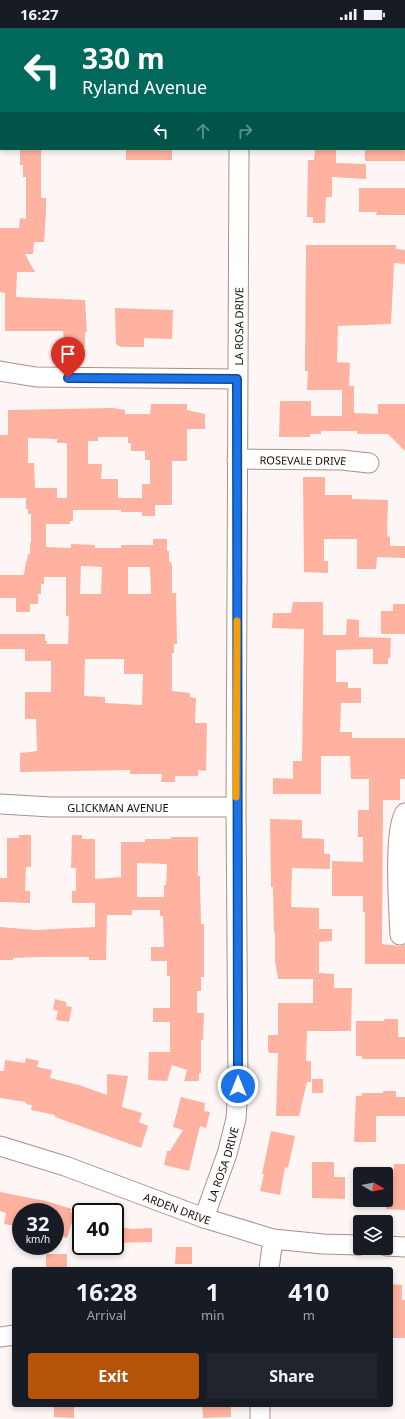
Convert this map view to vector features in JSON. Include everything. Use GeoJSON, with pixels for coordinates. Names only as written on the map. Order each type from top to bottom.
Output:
{"type":"FeatureCollection","features":[{"type":"Feature","properties":{"kind":"street","name":"LA ROSA DRIVE"},"geometry":{"type":"LineString","coordinates":[[204,1218],[227,1154],[236,1119],[238,1086],[236,807],[239,150]]}},
{"type":"Feature","properties":{"kind":"street"},"geometry":{"type":"LineString","coordinates":[[0,371],[36,377],[237,379]]}},
{"type":"Feature","properties":{"kind":"street","name":"ROSEVALE DRIVE"},"geometry":{"type":"LineString","coordinates":[[237,459],[342,460],[369,463]]}},
{"type":"Feature","properties":{"kind":"street","name":"GLICKMAN AVENUE"},"geometry":{"type":"LineString","coordinates":[[0,804],[51,807],[236,807]]}},
{"type":"Feature","properties":{"kind":"street"},"geometry":{"type":"LineString","coordinates":[[400,935],[399,841],[402,817],[405,813]]}},
{"type":"Feature","properties":{"kind":"street","name":"ARDEN DRIVE"},"geometry":{"type":"LineString","coordinates":[[0,1146],[65,1166],[204,1218],[273,1239],[323,1244],[353,1245]]}},
{"type":"Feature","properties":{"kind":"street"},"geometry":{"type":"LineString","coordinates":[[269,1267],[273,1239]]}},
{"type":"Feature","properties":{"kind":"street"},"geometry":{"type":"LineString","coordinates":[[393,1246],[405,1247]]}},
{"type":"Feature","properties":{"kind":"street"},"geometry":{"type":"LineString","coordinates":[[0,1337],[12,1335]]}},
{"type":"Feature","properties":{"kind":"street"},"geometry":{"type":"LineString","coordinates":[[260,1407],[260,1419]]}},
{"type":"Feature","properties":{"kind":"building"},"geometry":{"type":"Polygon","coordinates":[[[20,150],[41,150],[41,198],[46,198],[46,212],[44,242],[34,242],[33,254],[25,254],[35,272],[17,272],[16,297],[85,300],[87,332],[85,332],[85,347],[65,347],[63,331],[5,331],[5,293],[0,292],[0,228],[19,228],[20,218],[26,219],[26,177],[23,177],[23,165],[20,165],[20,150]]]}},
{"type":"Feature","properties":{"kind":"building"},"geometry":{"type":"Polygon","coordinates":[[[126,150],[172,150],[172,160],[126,160],[126,150]]]}},
{"type":"Feature","properties":{"kind":"building"},"geometry":{"type":"Polygon","coordinates":[[[315,150],[336,150],[336,163],[366,164],[366,179],[332,177],[332,197],[326,197],[325,223],[313,223],[313,217],[307,217],[308,160],[314,160],[315,150]]]}},
{"type":"Feature","properties":{"kind":"building"},"geometry":{"type":"Polygon","coordinates":[[[365,150],[405,150],[405,161],[365,161],[365,150]]]}},
{"type":"Feature","properties":{"kind":"building"},"geometry":{"type":"Polygon","coordinates":[[[359,188],[405,188],[405,215],[376,215],[377,212],[359,212],[359,188]]]}},
{"type":"Feature","properties":{"kind":"building"},"geometry":{"type":"Polygon","coordinates":[[[306,245],[396,245],[396,249],[405,250],[405,264],[394,263],[391,324],[338,326],[337,362],[350,363],[349,386],[354,386],[354,413],[378,414],[378,404],[405,404],[405,451],[388,434],[357,434],[357,431],[321,431],[321,434],[310,434],[310,437],[279,437],[280,401],[311,401],[311,416],[342,416],[342,390],[307,390],[308,371],[305,371],[306,245]]]}},
{"type":"Feature","properties":{"kind":"building"},"geometry":{"type":"Polygon","coordinates":[[[115,308],[173,310],[172,339],[144,338],[144,347],[121,347],[116,344],[115,308]]]}},
{"type":"Feature","properties":{"kind":"building"},"geometry":{"type":"Polygon","coordinates":[[[151,404],[187,404],[187,410],[205,414],[205,429],[187,429],[187,461],[172,461],[172,505],[155,505],[155,516],[142,516],[142,512],[121,512],[121,510],[73,510],[73,521],[70,521],[70,524],[46,524],[46,547],[71,548],[71,544],[95,545],[95,548],[121,548],[121,545],[153,545],[153,539],[167,539],[167,551],[169,551],[169,562],[171,562],[172,567],[172,593],[176,593],[177,644],[174,644],[174,653],[172,653],[172,691],[190,693],[190,697],[196,698],[195,723],[207,723],[206,771],[198,770],[198,776],[175,776],[175,782],[161,782],[162,774],[130,774],[130,770],[20,772],[20,753],[37,751],[36,719],[25,719],[25,692],[51,692],[51,661],[25,661],[25,649],[0,649],[0,634],[45,634],[45,641],[47,641],[47,644],[68,644],[69,616],[66,616],[66,577],[44,577],[44,584],[41,584],[41,594],[38,594],[38,604],[30,604],[30,612],[16,612],[16,598],[0,598],[0,575],[24,575],[28,554],[30,554],[31,543],[31,514],[28,514],[28,509],[26,509],[26,498],[0,498],[0,435],[8,435],[8,410],[113,408],[125,410],[125,414],[150,414],[151,404]],[[98,437],[98,441],[88,441],[88,464],[102,464],[101,479],[118,479],[118,498],[142,498],[142,484],[150,484],[150,460],[145,460],[145,451],[131,451],[131,443],[128,443],[128,437],[98,437]],[[28,438],[28,463],[34,463],[35,488],[57,488],[57,498],[67,498],[67,443],[57,443],[57,439],[28,438]],[[81,566],[80,594],[101,594],[102,567],[81,566]],[[128,567],[128,594],[151,594],[150,567],[128,567]],[[85,659],[84,696],[105,697],[105,703],[142,705],[143,674],[124,674],[124,659],[85,659]]]}},
{"type":"Feature","properties":{"kind":"building"},"geometry":{"type":"Polygon","coordinates":[[[303,477],[325,477],[325,495],[352,495],[352,499],[388,500],[387,536],[390,537],[390,546],[405,546],[405,558],[377,557],[376,569],[357,569],[357,539],[324,539],[324,561],[328,561],[328,573],[304,572],[303,477]]]}},
{"type":"Feature","properties":{"kind":"building"},"geometry":{"type":"Polygon","coordinates":[[[293,602],[323,602],[323,635],[346,635],[347,619],[359,620],[359,637],[391,638],[390,658],[388,658],[388,664],[373,664],[373,649],[336,650],[336,682],[348,682],[348,688],[361,688],[361,703],[341,703],[340,732],[352,732],[352,738],[405,738],[405,779],[400,779],[400,800],[383,800],[382,944],[400,946],[405,945],[405,964],[365,964],[365,912],[363,912],[363,896],[332,896],[332,861],[363,862],[363,837],[358,837],[358,810],[369,810],[369,779],[351,779],[350,756],[321,756],[321,794],[273,794],[273,778],[293,779],[293,761],[302,761],[304,629],[272,628],[273,613],[291,613],[293,602]]]}},
{"type":"Feature","properties":{"kind":"building"},"geometry":{"type":"Polygon","coordinates":[[[393,604],[405,604],[405,634],[381,634],[381,611],[393,611],[393,604]]]}},
{"type":"Feature","properties":{"kind":"building"},"geometry":{"type":"Polygon","coordinates":[[[270,819],[302,820],[302,838],[324,839],[324,854],[330,854],[330,869],[292,868],[291,907],[319,908],[319,929],[332,929],[332,941],[319,942],[319,973],[334,974],[334,988],[352,988],[351,1031],[307,1031],[306,1061],[311,1061],[311,1082],[307,1082],[299,1116],[276,1116],[278,1053],[269,1053],[268,1035],[278,1035],[278,1003],[313,1003],[313,979],[278,979],[275,960],[273,887],[271,887],[270,819]]]}},
{"type":"Feature","properties":{"kind":"building"},"geometry":{"type":"Polygon","coordinates":[[[19,835],[31,835],[31,867],[26,867],[25,891],[30,891],[30,903],[0,902],[0,878],[7,878],[7,838],[19,838],[19,835]]]}},
{"type":"Feature","properties":{"kind":"building"},"geometry":{"type":"Polygon","coordinates":[[[72,835],[82,835],[82,839],[95,839],[95,879],[121,877],[121,842],[145,842],[145,839],[171,839],[171,837],[198,837],[198,876],[200,876],[201,924],[204,924],[204,977],[201,977],[201,991],[197,991],[197,1013],[204,1013],[203,1040],[201,1040],[201,1073],[199,1073],[199,1081],[184,1081],[187,1070],[172,1065],[167,1081],[148,1080],[149,1052],[170,1052],[170,1022],[153,1022],[153,1008],[170,1008],[170,976],[167,976],[167,961],[151,961],[151,947],[164,947],[163,916],[160,916],[160,910],[132,910],[132,915],[107,915],[106,960],[89,960],[89,957],[39,957],[0,960],[0,927],[35,930],[95,927],[95,903],[72,903],[72,891],[76,891],[76,868],[71,868],[72,835]],[[137,863],[137,897],[164,897],[167,864],[137,863]]]}},
{"type":"Feature","properties":{"kind":"building"},"geometry":{"type":"Polygon","coordinates":[[[55,999],[66,1002],[66,1006],[72,1007],[69,1022],[56,1020],[58,1011],[53,1010],[55,999]]]}},
{"type":"Feature","properties":{"kind":"building"},"geometry":{"type":"Polygon","coordinates":[[[384,1019],[398,1019],[398,1037],[405,1037],[405,1059],[362,1059],[362,1056],[356,1056],[356,1021],[384,1021],[384,1019]]]}},
{"type":"Feature","properties":{"kind":"building"},"geometry":{"type":"Polygon","coordinates":[[[26,1058],[39,1061],[37,1067],[52,1070],[50,1078],[79,1085],[107,1095],[107,1074],[128,1076],[122,1107],[142,1113],[139,1122],[148,1126],[141,1148],[55,1117],[55,1115],[31,1110],[32,1105],[26,1104],[26,1102],[0,1098],[0,1071],[4,1071],[5,1060],[25,1063],[26,1058]]]}},
{"type":"Feature","properties":{"kind":"building"},"geometry":{"type":"Polygon","coordinates":[[[312,1079],[323,1079],[323,1093],[312,1093],[312,1079]]]}},
{"type":"Feature","properties":{"kind":"building"},"geometry":{"type":"Polygon","coordinates":[[[383,1091],[396,1091],[396,1097],[405,1097],[405,1116],[376,1116],[376,1142],[354,1142],[356,1096],[362,1096],[362,1093],[383,1093],[383,1091]]]}},
{"type":"Feature","properties":{"kind":"building"},"geometry":{"type":"Polygon","coordinates":[[[181,1097],[205,1103],[204,1111],[210,1112],[206,1128],[200,1126],[189,1171],[164,1165],[167,1151],[170,1151],[183,1130],[173,1127],[181,1097]]]}},
{"type":"Feature","properties":{"kind":"building"},"geometry":{"type":"Polygon","coordinates":[[[271,1131],[295,1136],[288,1168],[285,1167],[280,1195],[260,1191],[271,1131]]]}},
{"type":"Feature","properties":{"kind":"building"},"geometry":{"type":"Polygon","coordinates":[[[312,1162],[334,1162],[334,1177],[345,1177],[345,1199],[312,1198],[312,1162]]]}},
{"type":"Feature","properties":{"kind":"building"},"geometry":{"type":"Polygon","coordinates":[[[394,1164],[405,1164],[405,1210],[386,1209],[386,1207],[393,1207],[394,1164]]]}},
{"type":"Feature","properties":{"kind":"building"},"geometry":{"type":"Polygon","coordinates":[[[0,1192],[52,1203],[12,1203],[12,1225],[4,1224],[6,1213],[0,1211],[0,1192]]]}},
{"type":"Feature","properties":{"kind":"building"},"geometry":{"type":"Polygon","coordinates":[[[64,1207],[72,1209],[70,1212],[72,1212],[72,1222],[67,1238],[64,1237],[64,1207]]]}},
{"type":"Feature","properties":{"kind":"building"},"geometry":{"type":"Polygon","coordinates":[[[124,1228],[131,1229],[152,1228],[152,1242],[124,1243],[124,1228]]]}},
{"type":"Feature","properties":{"kind":"building"},"geometry":{"type":"Polygon","coordinates":[[[176,1247],[192,1247],[192,1264],[175,1264],[176,1247]]]}},
{"type":"Feature","properties":{"kind":"building"},"geometry":{"type":"Polygon","coordinates":[[[67,1254],[67,1267],[46,1267],[46,1255],[67,1254]]]}},
{"type":"Feature","properties":{"kind":"building"},"geometry":{"type":"Polygon","coordinates":[[[393,1284],[402,1285],[402,1300],[405,1300],[405,1338],[393,1338],[393,1284]]]}},
{"type":"Feature","properties":{"kind":"building"},"geometry":{"type":"Polygon","coordinates":[[[54,1407],[74,1407],[74,1418],[54,1417],[54,1407]]]}},
{"type":"Feature","properties":{"kind":"building"},"geometry":{"type":"Polygon","coordinates":[[[202,1407],[231,1407],[231,1417],[203,1418],[202,1407]]]}},
{"type":"Feature","properties":{"kind":"slow traffic"},"geometry":{"type":"LineString","coordinates":[[236,797],[237,621]]}},
{"type":"Feature","properties":{"kind":"route"},"geometry":{"type":"LineString","coordinates":[[68,378],[237,379],[236,807],[238,1086]]}}]}
